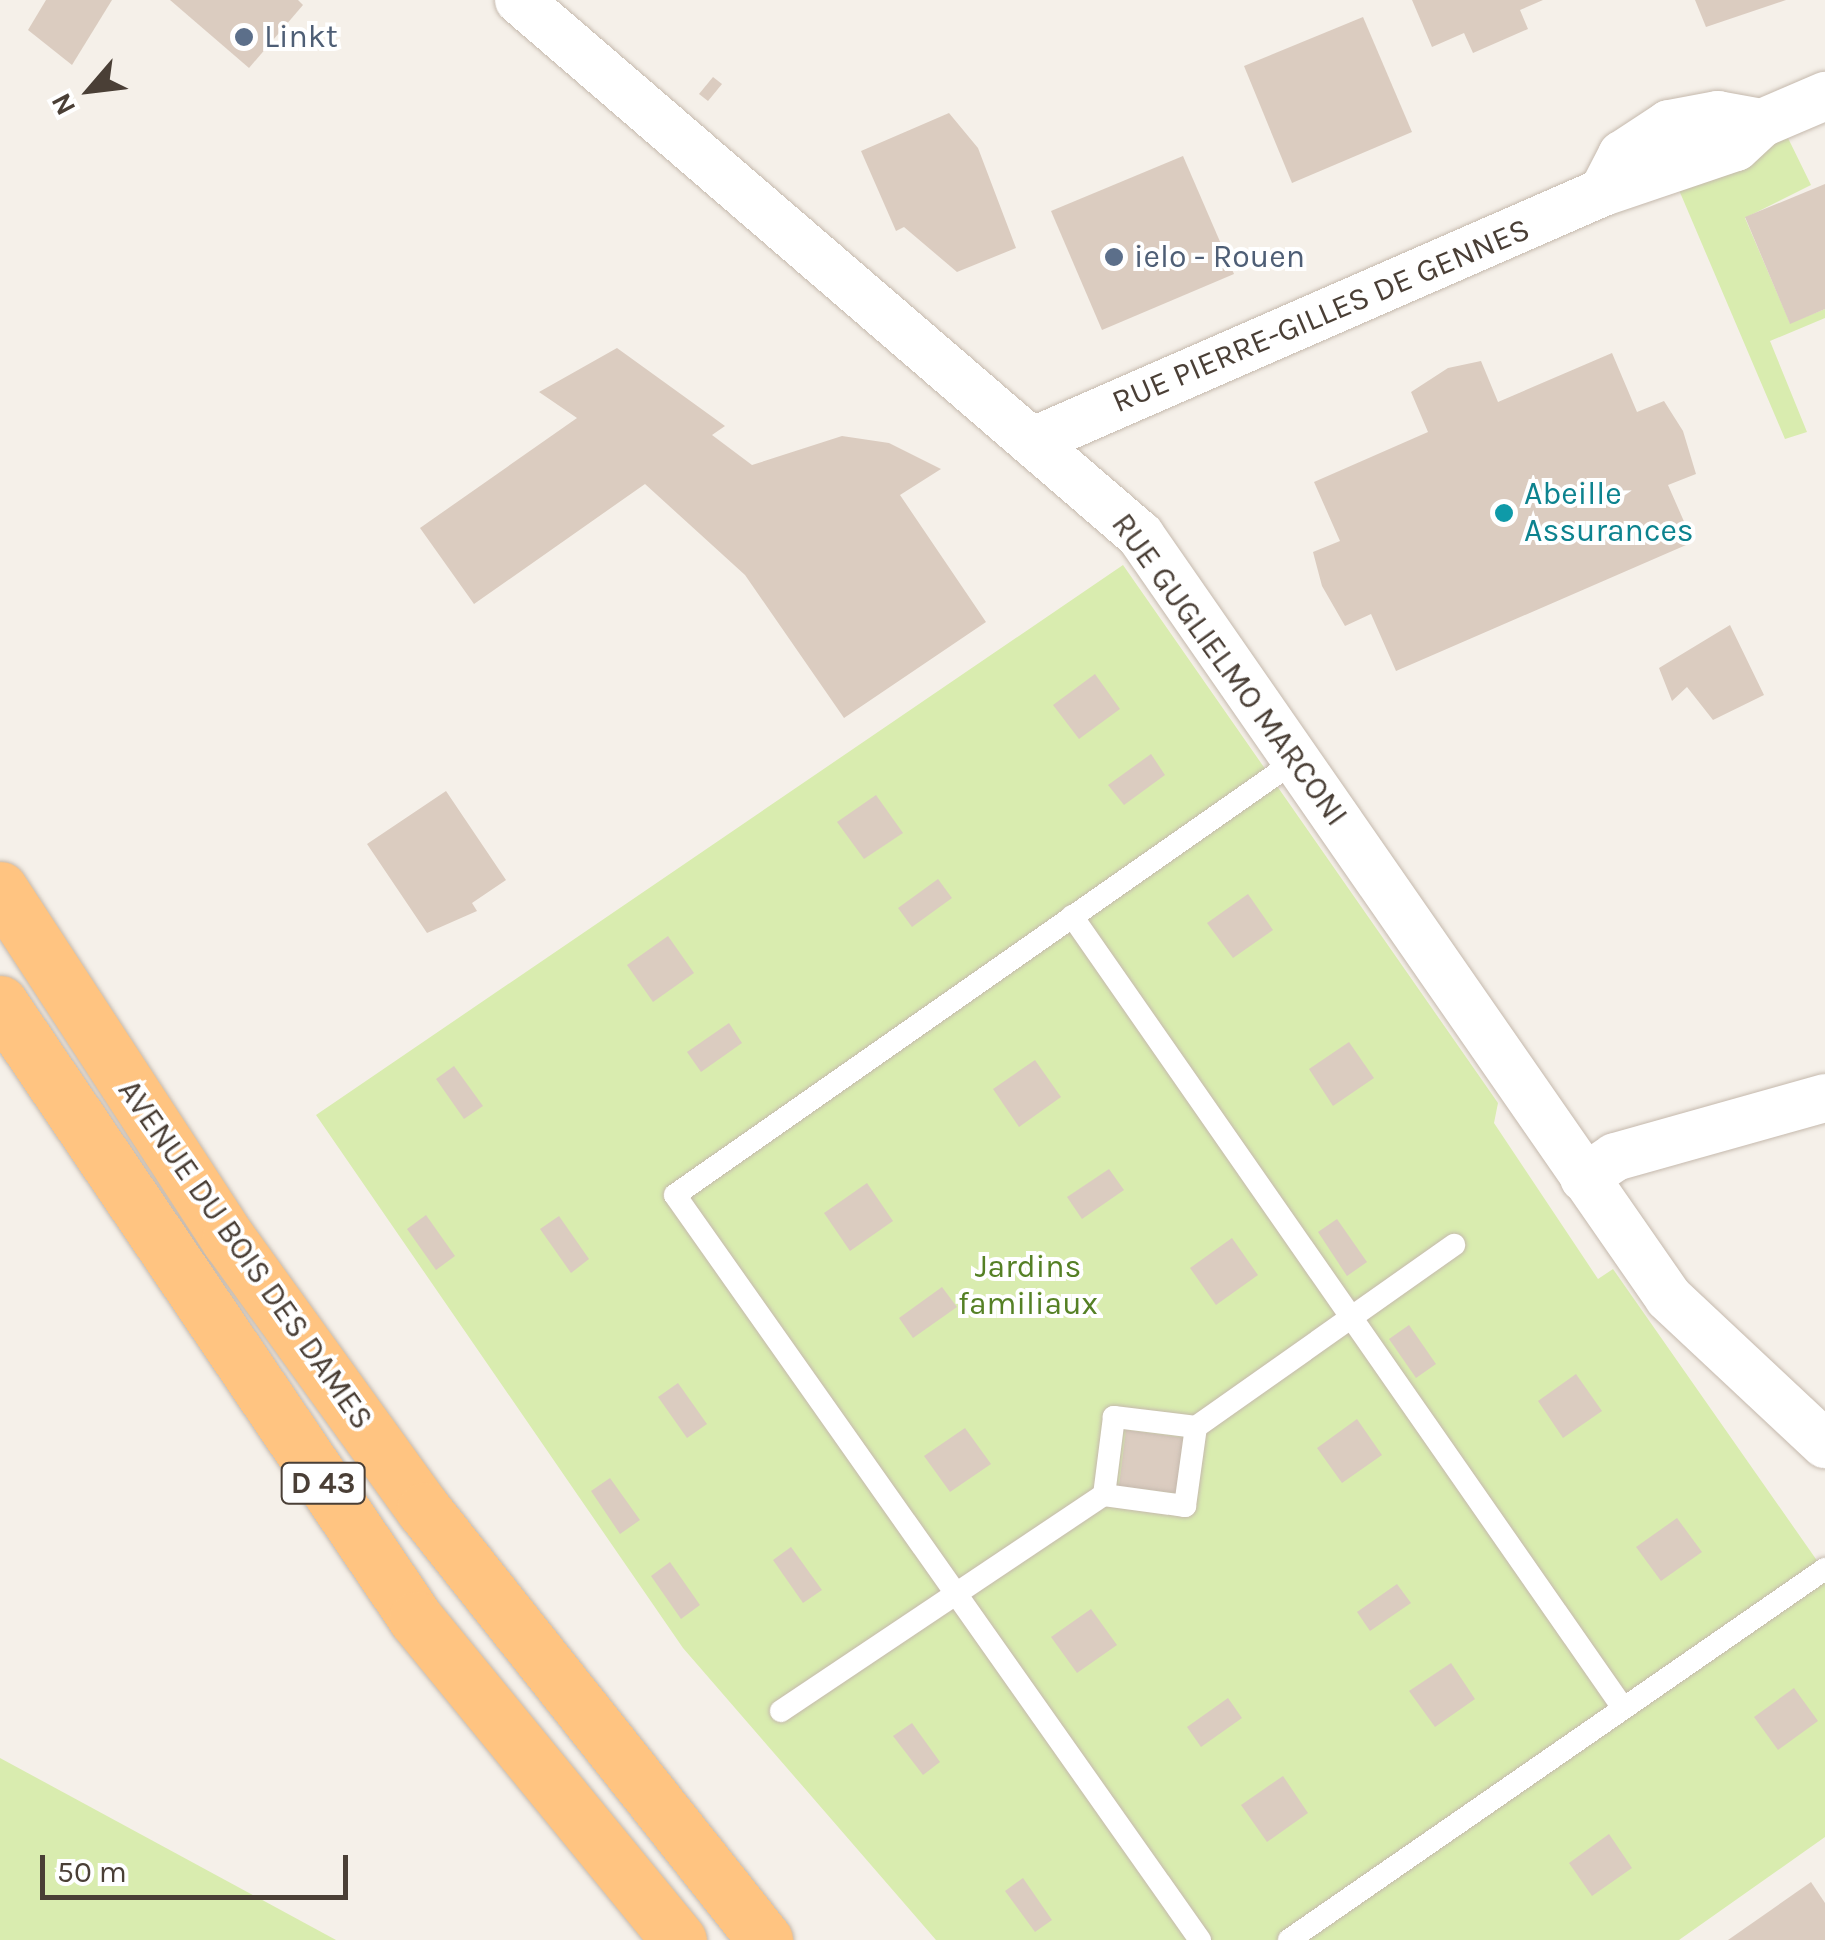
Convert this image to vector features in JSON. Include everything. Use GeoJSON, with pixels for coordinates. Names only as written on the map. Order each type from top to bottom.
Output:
{"type":"FeatureCollection","features":[{"type":"Feature","properties":{"kind":"highway","name":"AVENUE DU BOIS DES DAMES"},"geometry":{"type":"LineString","coordinates":[[0,889],[229,1240],[424,1510],[765,1940]]}},
{"type":"Feature","properties":{"kind":"highway","name":"AVENUE DU BOIS DES DAMES"},"geometry":{"type":"LineString","coordinates":[[0,1003],[416,1618],[679,1940]]}},
{"type":"Feature","properties":{"kind":"street","name":"RUE GUGLIELMO MARCONI"},"geometry":{"type":"LineString","coordinates":[[519,0],[1038,439],[1140,535],[1669,1298],[1825,1444]]}},
{"type":"Feature","properties":{"kind":"street","name":"RUE PIERRE-GILLES DE GENNES"},"geometry":{"type":"LineString","coordinates":[[1038,439],[1604,192],[1622,155],[1669,124],[1718,116],[1762,124],[1825,96]]}},
{"type":"Feature","properties":{"kind":"street"},"geometry":{"type":"LineString","coordinates":[[1584,1178],[1615,1157],[1825,1098]]}},
{"type":"Feature","properties":{"kind":"lane"},"geometry":{"type":"LineString","coordinates":[[1200,1940],[954,1596],[676,1195],[1295,761]]}},
{"type":"Feature","properties":{"kind":"lane"},"geometry":{"type":"LineString","coordinates":[[1072,916],[1623,1708]]}},
{"type":"Feature","properties":{"kind":"lane"},"geometry":{"type":"LineString","coordinates":[[1104,1495],[1114,1417],[1196,1428],[1454,1245]]}},
{"type":"Feature","properties":{"kind":"lane"},"geometry":{"type":"LineString","coordinates":[[782,1711],[1104,1495],[1185,1506],[1196,1428]]}},
{"type":"Feature","properties":{"kind":"lane"},"geometry":{"type":"LineString","coordinates":[[1289,1940],[1825,1569]]}},
{"type":"Feature","properties":{"kind":"green space"},"geometry":{"type":"Polygon","coordinates":[[[1788,138],[1811,185],[1745,218],[1790,323],[1825,309],[1825,318],[1770,341],[1807,432],[1785,439],[1676,183],[1788,138]]]}},
{"type":"Feature","properties":{"kind":"green space","name":"Jardins familiaux"},"geometry":{"type":"Polygon","coordinates":[[[1123,565],[1498,1103],[1494,1123],[1598,1279],[1613,1269],[1825,1572],[1825,1837],[1679,1940],[936,1940],[683,1648],[316,1115],[1123,565]]]}},
{"type":"Feature","properties":{"kind":"green space"},"geometry":{"type":"Polygon","coordinates":[[[0,1758],[336,1940],[0,1940],[0,1758]]]}},
{"type":"Feature","properties":{"kind":"building"},"geometry":{"type":"Polygon","coordinates":[[[46,0],[112,0],[72,65],[28,30],[46,0]]]}},
{"type":"Feature","properties":{"kind":"building","name":"Linkt"},"geometry":{"type":"Polygon","coordinates":[[[170,0],[298,0],[303,5],[249,68],[170,0]]]}},
{"type":"Feature","properties":{"kind":"building"},"geometry":{"type":"Polygon","coordinates":[[[1412,0],[1543,0],[1520,10],[1528,29],[1473,53],[1464,33],[1432,47],[1412,0]]]}},
{"type":"Feature","properties":{"kind":"building"},"geometry":{"type":"Polygon","coordinates":[[[1695,0],[1786,0],[1706,27],[1695,0]]]}},
{"type":"Feature","properties":{"kind":"building"},"geometry":{"type":"Polygon","coordinates":[[[1363,17],[1412,132],[1292,183],[1244,66],[1363,17]]]}},
{"type":"Feature","properties":{"kind":"building"},"geometry":{"type":"Polygon","coordinates":[[[713,77],[722,84],[708,101],[699,94],[713,77]]]}},
{"type":"Feature","properties":{"kind":"building"},"geometry":{"type":"Polygon","coordinates":[[[949,113],[978,148],[1016,248],[957,272],[904,227],[896,231],[861,151],[949,113]]]}},
{"type":"Feature","properties":{"kind":"building"},"geometry":{"type":"Polygon","coordinates":[[[1183,156],[1234,274],[1102,330],[1051,211],[1183,156]]]}},
{"type":"Feature","properties":{"kind":"building"},"geometry":{"type":"Polygon","coordinates":[[[1825,184],[1825,309],[1790,324],[1745,217],[1825,184]]]}},
{"type":"Feature","properties":{"kind":"building"},"geometry":{"type":"Polygon","coordinates":[[[617,348],[725,426],[712,435],[752,465],[842,436],[889,443],[941,469],[900,495],[986,622],[844,718],[745,575],[645,484],[474,604],[420,528],[577,418],[539,392],[617,348]]]}},
{"type":"Feature","properties":{"kind":"building","name":"Abeille Assurances"},"geometry":{"type":"Polygon","coordinates":[[[1612,353],[1637,412],[1664,401],[1683,431],[1696,474],[1668,485],[1693,542],[1396,671],[1371,614],[1345,626],[1322,586],[1313,552],[1340,541],[1314,482],[1428,432],[1411,392],[1448,368],[1481,361],[1498,402],[1612,353]]]}},
{"type":"Feature","properties":{"kind":"building"},"geometry":{"type":"Polygon","coordinates":[[[1730,625],[1764,695],[1713,720],[1687,687],[1672,701],[1659,668],[1730,625]]]}},
{"type":"Feature","properties":{"kind":"building"},"geometry":{"type":"Polygon","coordinates":[[[1095,674],[1120,709],[1079,739],[1053,705],[1095,674]]]}},
{"type":"Feature","properties":{"kind":"building"},"geometry":{"type":"Polygon","coordinates":[[[1151,754],[1165,775],[1124,805],[1108,785],[1151,754]]]}},
{"type":"Feature","properties":{"kind":"building"},"geometry":{"type":"Polygon","coordinates":[[[446,791],[506,880],[472,903],[477,911],[427,933],[367,844],[446,791]]]}},
{"type":"Feature","properties":{"kind":"building"},"geometry":{"type":"Polygon","coordinates":[[[876,795],[903,833],[864,859],[837,822],[876,795]]]}},
{"type":"Feature","properties":{"kind":"building"},"geometry":{"type":"Polygon","coordinates":[[[938,879],[952,898],[912,927],[898,908],[938,879]]]}},
{"type":"Feature","properties":{"kind":"building"},"geometry":{"type":"Polygon","coordinates":[[[1248,894],[1273,930],[1233,958],[1207,923],[1248,894]]]}},
{"type":"Feature","properties":{"kind":"building"},"geometry":{"type":"Polygon","coordinates":[[[668,936],[694,973],[653,1002],[627,965],[668,936]]]}},
{"type":"Feature","properties":{"kind":"building"},"geometry":{"type":"Polygon","coordinates":[[[729,1023],[742,1043],[701,1072],[687,1052],[729,1023]]]}},
{"type":"Feature","properties":{"kind":"building"},"geometry":{"type":"Polygon","coordinates":[[[1349,1042],[1374,1078],[1333,1106],[1309,1069],[1349,1042]]]}},
{"type":"Feature","properties":{"kind":"building"},"geometry":{"type":"Polygon","coordinates":[[[1035,1060],[1061,1097],[1019,1127],[993,1089],[1035,1060]]]}},
{"type":"Feature","properties":{"kind":"building"},"geometry":{"type":"Polygon","coordinates":[[[454,1066],[483,1106],[464,1119],[436,1079],[454,1066]]]}},
{"type":"Feature","properties":{"kind":"building"},"geometry":{"type":"Polygon","coordinates":[[[1109,1169],[1124,1190],[1082,1219],[1067,1197],[1109,1169]]]}},
{"type":"Feature","properties":{"kind":"building"},"geometry":{"type":"Polygon","coordinates":[[[867,1183],[893,1221],[850,1251],[824,1213],[867,1183]]]}},
{"type":"Feature","properties":{"kind":"building"},"geometry":{"type":"Polygon","coordinates":[[[426,1215],[455,1256],[436,1270],[407,1229],[426,1215]]]}},
{"type":"Feature","properties":{"kind":"building"},"geometry":{"type":"Polygon","coordinates":[[[559,1216],[589,1259],[571,1273],[540,1229],[559,1216]]]}},
{"type":"Feature","properties":{"kind":"building"},"geometry":{"type":"Polygon","coordinates":[[[1337,1219],[1367,1262],[1347,1276],[1318,1232],[1337,1219]]]}},
{"type":"Feature","properties":{"kind":"building"},"geometry":{"type":"Polygon","coordinates":[[[1232,1238],[1258,1275],[1216,1305],[1190,1268],[1232,1238]]]}},
{"type":"Feature","properties":{"kind":"building"},"geometry":{"type":"Polygon","coordinates":[[[942,1287],[957,1307],[913,1338],[899,1318],[942,1287]]]}},
{"type":"Feature","properties":{"kind":"building"},"geometry":{"type":"Polygon","coordinates":[[[1409,1325],[1436,1364],[1416,1378],[1389,1339],[1409,1325]]]}},
{"type":"Feature","properties":{"kind":"building"},"geometry":{"type":"Polygon","coordinates":[[[1576,1374],[1602,1411],[1563,1438],[1538,1401],[1576,1374]]]}},
{"type":"Feature","properties":{"kind":"building"},"geometry":{"type":"Polygon","coordinates":[[[678,1383],[707,1424],[687,1438],[658,1397],[678,1383]]]}},
{"type":"Feature","properties":{"kind":"building"},"geometry":{"type":"Polygon","coordinates":[[[1357,1419],[1382,1455],[1342,1483],[1317,1448],[1357,1419]]]}},
{"type":"Feature","properties":{"kind":"building"},"geometry":{"type":"Polygon","coordinates":[[[965,1428],[991,1464],[950,1492],[924,1456],[965,1428]]]}},
{"type":"Feature","properties":{"kind":"building"},"geometry":{"type":"Polygon","coordinates":[[[1126,1430],[1183,1438],[1176,1493],[1119,1486],[1126,1430]]]}},
{"type":"Feature","properties":{"kind":"building"},"geometry":{"type":"Polygon","coordinates":[[[610,1478],[640,1520],[620,1534],[591,1491],[610,1478]]]}},
{"type":"Feature","properties":{"kind":"building"},"geometry":{"type":"Polygon","coordinates":[[[1677,1518],[1702,1552],[1661,1581],[1636,1547],[1677,1518]]]}},
{"type":"Feature","properties":{"kind":"building"},"geometry":{"type":"Polygon","coordinates":[[[791,1547],[822,1590],[803,1603],[773,1560],[791,1547]]]}},
{"type":"Feature","properties":{"kind":"building"},"geometry":{"type":"Polygon","coordinates":[[[670,1562],[700,1605],[681,1619],[651,1576],[670,1562]]]}},
{"type":"Feature","properties":{"kind":"building"},"geometry":{"type":"Polygon","coordinates":[[[1397,1584],[1411,1603],[1370,1631],[1357,1612],[1397,1584]]]}},
{"type":"Feature","properties":{"kind":"building"},"geometry":{"type":"Polygon","coordinates":[[[1091,1609],[1117,1645],[1077,1673],[1051,1637],[1091,1609]]]}},
{"type":"Feature","properties":{"kind":"building"},"geometry":{"type":"Polygon","coordinates":[[[1451,1663],[1475,1699],[1435,1727],[1409,1691],[1451,1663]]]}},
{"type":"Feature","properties":{"kind":"building"},"geometry":{"type":"Polygon","coordinates":[[[1794,1688],[1818,1721],[1778,1750],[1754,1717],[1794,1688]]]}},
{"type":"Feature","properties":{"kind":"building"},"geometry":{"type":"Polygon","coordinates":[[[1228,1698],[1242,1718],[1201,1747],[1187,1727],[1228,1698]]]}},
{"type":"Feature","properties":{"kind":"building"},"geometry":{"type":"Polygon","coordinates":[[[912,1723],[940,1762],[923,1775],[893,1736],[912,1723]]]}},
{"type":"Feature","properties":{"kind":"building"},"geometry":{"type":"Polygon","coordinates":[[[1283,1776],[1308,1813],[1267,1842],[1241,1805],[1283,1776]]]}},
{"type":"Feature","properties":{"kind":"building"},"geometry":{"type":"Polygon","coordinates":[[[1609,1834],[1632,1868],[1592,1896],[1569,1863],[1609,1834]]]}},
{"type":"Feature","properties":{"kind":"building"},"geometry":{"type":"Polygon","coordinates":[[[1023,1878],[1052,1920],[1035,1932],[1005,1891],[1023,1878]]]}},
{"type":"Feature","properties":{"kind":"building"},"geometry":{"type":"Polygon","coordinates":[[[1811,1882],[1825,1903],[1825,1940],[1728,1940],[1811,1882]]]}},
{"type":"Feature","properties":{"kind":"place","name":"Linkt"},"geometry":{"type":"Point","coordinates":[244,37]}},
{"type":"Feature","properties":{"kind":"place","name":"ielo - Rouen"},"geometry":{"type":"Point","coordinates":[1114,257]}},
{"type":"Feature","properties":{"kind":"place","name":"Abeille Assurances"},"geometry":{"type":"Point","coordinates":[1504,513]}}]}
